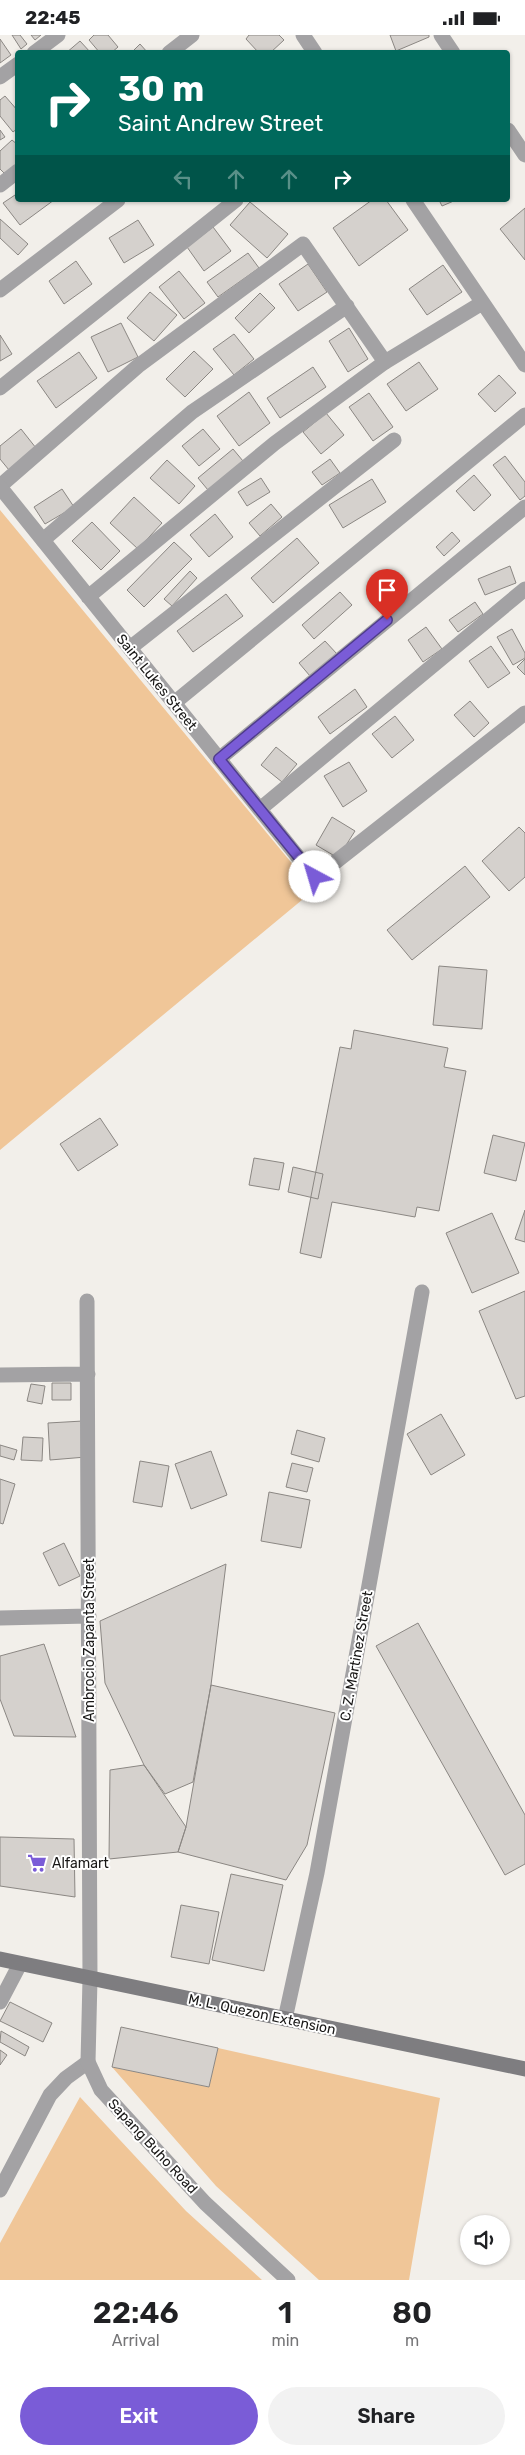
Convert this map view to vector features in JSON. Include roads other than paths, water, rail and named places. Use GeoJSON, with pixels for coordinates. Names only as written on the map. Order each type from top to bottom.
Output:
{"type":"FeatureCollection","features":[{"type":"Feature","properties":{"kind":"main road","name":"M. L. Quezon Extension"},"geometry":{"type":"LineString","coordinates":[[0,1959],[525,2069]]}},
{"type":"Feature","properties":{"kind":"street"},"geometry":{"type":"LineString","coordinates":[[38,50],[58,35]]}},
{"type":"Feature","properties":{"kind":"street"},"geometry":{"type":"LineString","coordinates":[[173,50],[192,35]]}},
{"type":"Feature","properties":{"kind":"street"},"geometry":{"type":"LineString","coordinates":[[303,35],[313,50]]}},
{"type":"Feature","properties":{"kind":"street"},"geometry":{"type":"LineString","coordinates":[[441,35],[451,50]]}},
{"type":"Feature","properties":{"kind":"street"},"geometry":{"type":"LineString","coordinates":[[0,77],[15,66]]}},
{"type":"Feature","properties":{"kind":"street"},"geometry":{"type":"LineString","coordinates":[[510,133],[525,155]]}},
{"type":"Feature","properties":{"kind":"street"},"geometry":{"type":"LineString","coordinates":[[0,185],[15,173]]}},
{"type":"Feature","properties":{"kind":"street"},"geometry":{"type":"LineString","coordinates":[[0,290],[115,202]]}},
{"type":"Feature","properties":{"kind":"street"},"geometry":{"type":"LineString","coordinates":[[0,388],[233,202]]}},
{"type":"Feature","properties":{"kind":"street"},"geometry":{"type":"LineString","coordinates":[[414,202],[525,365]]}},
{"type":"Feature","properties":{"kind":"street"},"geometry":{"type":"LineString","coordinates":[[0,486],[138,366],[303,245],[385,362]]}},
{"type":"Feature","properties":{"kind":"street"},"geometry":{"type":"LineString","coordinates":[[88,597],[276,443],[385,362],[482,303]]}},
{"type":"Feature","properties":{"kind":"street"},"geometry":{"type":"LineString","coordinates":[[43,540],[192,412],[347,306]]}},
{"type":"Feature","properties":{"kind":"street"},"geometry":{"type":"LineString","coordinates":[[174,703],[525,415]]}},
{"type":"Feature","properties":{"kind":"street"},"geometry":{"type":"LineString","coordinates":[[130,648],[394,440]]}},
{"type":"Feature","properties":{"kind":"street","name":"Saint Lukes Street"},"geometry":{"type":"LineString","coordinates":[[0,486],[315,877],[525,713]]}},
{"type":"Feature","properties":{"kind":"street"},"geometry":{"type":"LineString","coordinates":[[219,759],[525,507]]}},
{"type":"Feature","properties":{"kind":"street"},"geometry":{"type":"LineString","coordinates":[[260,809],[525,589]]}},
{"type":"Feature","properties":{"kind":"street","name":"C. Z. Martinez Street"},"geometry":{"type":"LineString","coordinates":[[285,2019],[317,1873],[422,1292]]}},
{"type":"Feature","properties":{"kind":"street","name":"Ambrocio Zapanta Street"},"geometry":{"type":"LineString","coordinates":[[87,1301],[90,1616],[90,1979]]}},
{"type":"Feature","properties":{"kind":"street"},"geometry":{"type":"LineString","coordinates":[[0,1375],[88,1374]]}},
{"type":"Feature","properties":{"kind":"street"},"geometry":{"type":"LineString","coordinates":[[0,1618],[90,1616]]}},
{"type":"Feature","properties":{"kind":"street"},"geometry":{"type":"LineString","coordinates":[[0,2002],[20,1964]]}},
{"type":"Feature","properties":{"kind":"street","name":"Sapang Buho Road"},"geometry":{"type":"LineString","coordinates":[[90,1979],[88,2062],[101,2090],[205,2203],[288,2280]]}},
{"type":"Feature","properties":{"kind":"street"},"geometry":{"type":"LineString","coordinates":[[0,2189],[50,2095],[66,2078],[88,2062]]}},
{"type":"Feature","properties":{"kind":"place","name":"Alfamart"},"geometry":{"type":"Point","coordinates":[37,1863]}}]}
